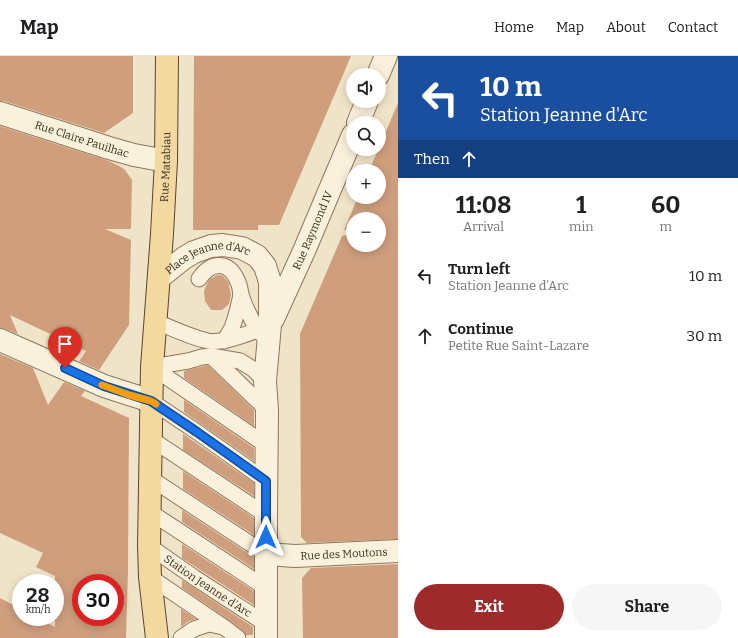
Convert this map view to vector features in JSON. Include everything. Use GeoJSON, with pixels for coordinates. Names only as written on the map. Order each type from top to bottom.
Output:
{"type":"FeatureCollection","features":[{"type":"Feature","properties":{"kind":"main road","name":"Rue Matabiau"},"geometry":{"type":"LineString","coordinates":[[159,278],[166,161],[167,56]]}},
{"type":"Feature","properties":{"kind":"main road","name":"Place Jeanne d'Arc"},"geometry":{"type":"LineString","coordinates":[[157,638],[150,577],[149,546],[152,367],[159,278]]}},
{"type":"Feature","properties":{"kind":"street"},"geometry":{"type":"LineString","coordinates":[[381,68],[386,56]]}},
{"type":"Feature","properties":{"kind":"street","name":"Rue Claire Pauilhac"},"geometry":{"type":"LineString","coordinates":[[0,113],[109,148],[134,155],[166,161]]}},
{"type":"Feature","properties":{"kind":"street","name":"Rue Raymond IV"},"geometry":{"type":"LineString","coordinates":[[266,332],[304,251],[346,152]]}},
{"type":"Feature","properties":{"kind":"street","name":"Place Jeanne d'Arc"},"geometry":{"type":"LineString","coordinates":[[159,278],[194,252],[211,246],[223,245],[242,248],[257,256],[265,266],[270,282],[266,332],[265,381],[267,410],[266,631]]}},
{"type":"Feature","properties":{"kind":"street"},"geometry":{"type":"LineString","coordinates":[[0,340],[104,386],[151,401]]}},
{"type":"Feature","properties":{"kind":"street","name":"Rue des Moutons"},"geometry":{"type":"LineString","coordinates":[[266,554],[295,556],[398,552]]}},
{"type":"Feature","properties":{"kind":"lane"},"geometry":{"type":"LineString","coordinates":[[199,279],[203,272],[210,268],[219,265],[227,267],[239,282],[241,295],[253,322],[266,332]]}},
{"type":"Feature","properties":{"kind":"lane"},"geometry":{"type":"LineString","coordinates":[[224,341],[232,328],[241,295]]}},
{"type":"Feature","properties":{"kind":"lane"},"geometry":{"type":"LineString","coordinates":[[155,321],[186,334],[209,341],[224,341],[266,332]]}},
{"type":"Feature","properties":{"kind":"lane"},"geometry":{"type":"LineString","coordinates":[[211,356],[267,410]]}},
{"type":"Feature","properties":{"kind":"lane"},"geometry":{"type":"LineString","coordinates":[[152,367],[211,356],[240,361],[265,381]]}},
{"type":"Feature","properties":{"kind":"lane"},"geometry":{"type":"LineString","coordinates":[[152,367],[266,445]]}},
{"type":"Feature","properties":{"kind":"lane"},"geometry":{"type":"LineString","coordinates":[[151,401],[266,481]]}},
{"type":"Feature","properties":{"kind":"lane"},"geometry":{"type":"LineString","coordinates":[[151,439],[266,515]]}},
{"type":"Feature","properties":{"kind":"lane"},"geometry":{"type":"LineString","coordinates":[[150,478],[266,554]]}},
{"type":"Feature","properties":{"kind":"lane"},"geometry":{"type":"LineString","coordinates":[[150,512],[266,588]]}},
{"type":"Feature","properties":{"kind":"lane","name":"Station Jeanne d'Arc"},"geometry":{"type":"LineString","coordinates":[[149,546],[266,631]]}},
{"type":"Feature","properties":{"kind":"lane"},"geometry":{"type":"LineString","coordinates":[[150,577],[226,628],[238,638]]}},
{"type":"Feature","properties":{"kind":"lane"},"geometry":{"type":"LineString","coordinates":[[181,638],[194,628],[209,624],[226,628]]}},
{"type":"Feature","properties":{"kind":"building"},"geometry":{"type":"Polygon","coordinates":[[[0,56],[133,56],[133,113],[104,133],[0,101],[0,56]]]}},
{"type":"Feature","properties":{"kind":"building"},"geometry":{"type":"Polygon","coordinates":[[[194,56],[351,56],[279,225],[258,225],[258,230],[193,230],[194,56]]]}},
{"type":"Feature","properties":{"kind":"building"},"geometry":{"type":"Polygon","coordinates":[[[398,103],[398,539],[307,543],[301,537],[300,334],[342,236],[346,235],[346,252],[386,252],[386,212],[352,212],[355,204],[386,204],[386,164],[372,164],[375,156],[386,156],[386,131],[398,103]]]}},
{"type":"Feature","properties":{"kind":"building"},"geometry":{"type":"Polygon","coordinates":[[[0,126],[109,161],[125,170],[132,180],[131,229],[105,229],[131,240],[129,325],[99,370],[79,361],[86,351],[10,315],[18,334],[0,328],[0,126]]]}},
{"type":"Feature","properties":{"kind":"building"},"geometry":{"type":"Polygon","coordinates":[[[217,275],[221,275],[228,282],[231,295],[229,304],[222,310],[211,310],[205,301],[204,291],[210,279],[217,275]]]}},
{"type":"Feature","properties":{"kind":"building"},"geometry":{"type":"Polygon","coordinates":[[[0,354],[33,368],[48,405],[64,382],[85,391],[81,396],[129,418],[126,638],[0,638],[0,598],[12,604],[12,626],[64,626],[64,574],[51,574],[36,567],[43,553],[0,533],[0,354]]]}},
{"type":"Feature","properties":{"kind":"building"},"geometry":{"type":"Polygon","coordinates":[[[208,365],[254,410],[254,426],[184,378],[184,371],[208,365]]]}},
{"type":"Feature","properties":{"kind":"building"},"geometry":{"type":"Polygon","coordinates":[[[184,400],[254,448],[254,461],[184,412],[184,400]]]}},
{"type":"Feature","properties":{"kind":"building"},"geometry":{"type":"Polygon","coordinates":[[[183,434],[254,483],[254,496],[183,450],[183,434]]]}},
{"type":"Feature","properties":{"kind":"building"},"geometry":{"type":"Polygon","coordinates":[[[183,471],[254,518],[254,535],[183,489],[183,471]]]}},
{"type":"Feature","properties":{"kind":"building"},"geometry":{"type":"Polygon","coordinates":[[[182,510],[254,557],[254,569],[182,522],[182,510]]]}},
{"type":"Feature","properties":{"kind":"building"},"geometry":{"type":"Polygon","coordinates":[[[182,544],[254,591],[254,605],[182,558],[182,544]]]}},
{"type":"Feature","properties":{"kind":"building"},"geometry":{"type":"Polygon","coordinates":[[[398,564],[398,638],[303,638],[302,578],[311,568],[398,564]]]}},
{"type":"Feature","properties":{"kind":"building"},"geometry":{"type":"Polygon","coordinates":[[[182,580],[253,627],[253,635],[246,635],[230,621],[182,588],[182,580]]]}},
{"type":"Feature","properties":{"kind":"building"},"geometry":{"type":"Polygon","coordinates":[[[181,609],[196,619],[189,621],[181,627],[181,609]]]}},
{"type":"Feature","properties":{"kind":"slow traffic"},"geometry":{"type":"LineString","coordinates":[[102,385],[156,404]]}},
{"type":"Feature","properties":{"kind":"route"},"geometry":{"type":"LineString","coordinates":[[65,368],[104,386],[151,401],[266,481],[266,537]]}}]}
